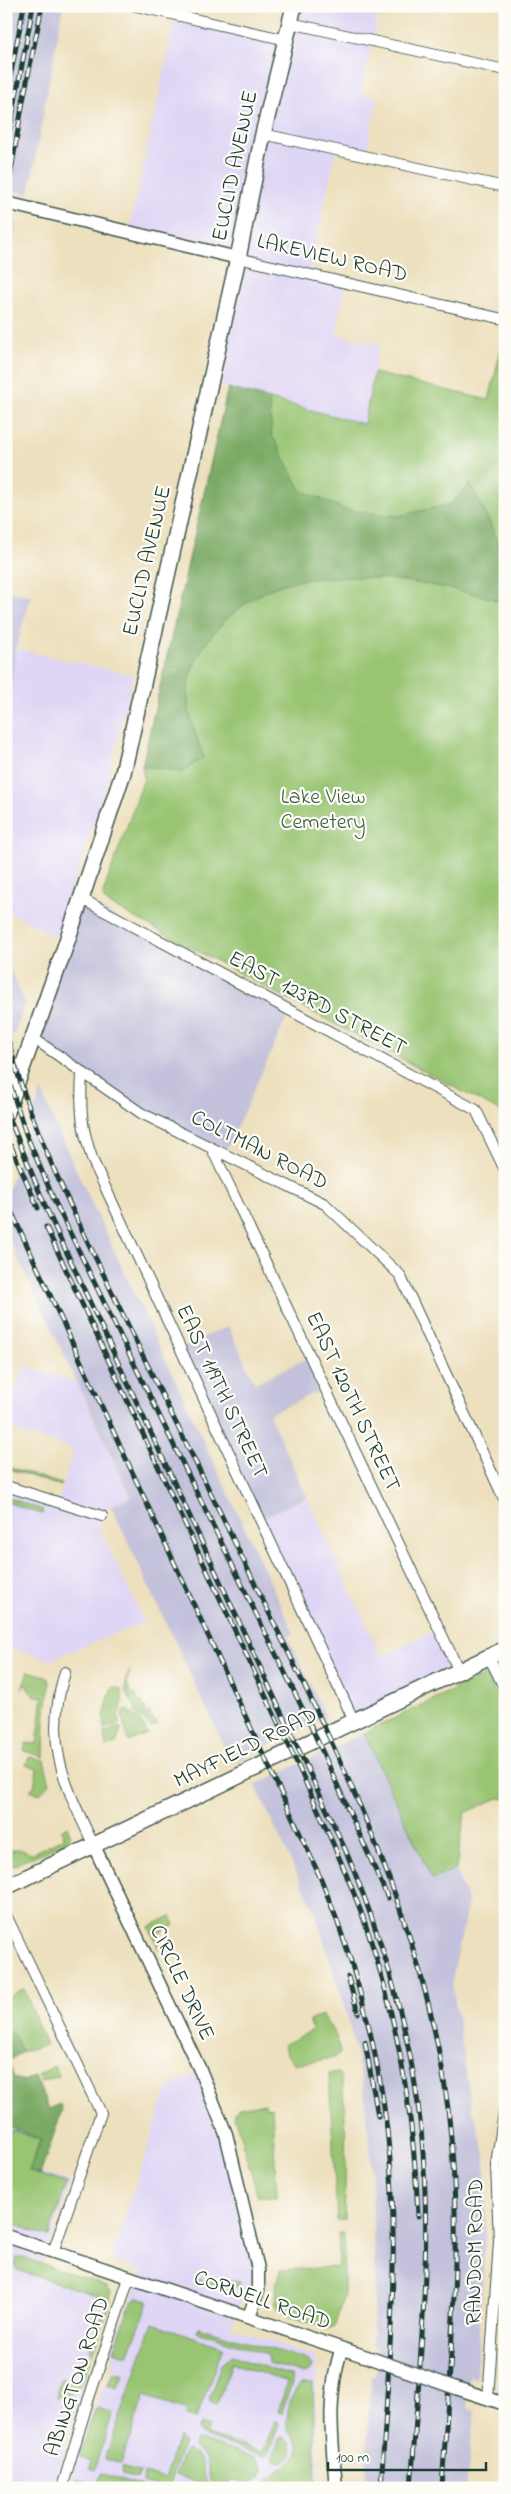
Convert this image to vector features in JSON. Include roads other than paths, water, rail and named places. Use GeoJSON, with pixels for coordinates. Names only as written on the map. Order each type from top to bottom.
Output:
{"type":"FeatureCollection","features":[{"type":"Feature","properties":{"kind":"main road","name":"EUCLID AVENUE"},"geometry":{"type":"LineString","coordinates":[[6,1114],[82,899],[123,773],[238,258],[263,134],[294,6]]}},
{"type":"Feature","properties":{"kind":"main road","name":"MAYFIELD ROAD"},"geometry":{"type":"LineString","coordinates":[[6,1888],[505,1649]]}},
{"type":"Feature","properties":{"kind":"street"},"geometry":{"type":"LineString","coordinates":[[136,6],[286,40]]}},
{"type":"Feature","properties":{"kind":"street"},"geometry":{"type":"LineString","coordinates":[[290,23],[505,70]]}},
{"type":"Feature","properties":{"kind":"street"},"geometry":{"type":"LineString","coordinates":[[263,134],[505,187]]}},
{"type":"Feature","properties":{"kind":"street","name":"LAKEVIEW ROAD"},"geometry":{"type":"LineString","coordinates":[[6,203],[503,319]]}},
{"type":"Feature","properties":{"kind":"street","name":"EAST 123RD STREET"},"geometry":{"type":"LineString","coordinates":[[82,899],[476,1110],[505,1170]]}},
{"type":"Feature","properties":{"kind":"street","name":"COLTMAN ROAD"},"geometry":{"type":"LineString","coordinates":[[33,1038],[82,1074],[141,1113],[325,1204],[400,1275],[505,1500]]}},
{"type":"Feature","properties":{"kind":"street","name":"EAST 119TH STREET"},"geometry":{"type":"LineString","coordinates":[[82,1074],[80,1115],[83,1133],[93,1161],[354,1721]]}},
{"type":"Feature","properties":{"kind":"street","name":"EAST 120TH STREET"},"geometry":{"type":"LineString","coordinates":[[212,1149],[459,1671]]}},
{"type":"Feature","properties":{"kind":"street"},"geometry":{"type":"LineString","coordinates":[[6,1486],[102,1516]]}},
{"type":"Feature","properties":{"kind":"street"},"geometry":{"type":"LineString","coordinates":[[489,1657],[505,1689]]}},
{"type":"Feature","properties":{"kind":"street","name":"CIRCLE DRIVE"},"geometry":{"type":"LineString","coordinates":[[65,1672],[59,1694],[55,1725],[58,1760],[66,1787],[197,2064],[226,2134],[258,2269],[258,2290],[249,2318]]}},
{"type":"Feature","properties":{"kind":"street"},"geometry":{"type":"LineString","coordinates":[[6,1915],[101,2113],[53,2252]]}},
{"type":"Feature","properties":{"kind":"street","name":"RANDOM ROAD"},"geometry":{"type":"LineString","coordinates":[[488,2399],[499,2242],[496,2164],[505,2107]]}},
{"type":"Feature","properties":{"kind":"street","name":"CORNELL ROAD"},"geometry":{"type":"LineString","coordinates":[[6,2236],[505,2404]]}},
{"type":"Feature","properties":{"kind":"street","name":"ABINGTON ROAD"},"geometry":{"type":"LineString","coordinates":[[62,2488],[88,2400],[129,2278]]}},
{"type":"Feature","properties":{"kind":"street"},"geometry":{"type":"LineString","coordinates":[[336,2488],[330,2401],[332,2378],[341,2350]]}},
{"type":"Feature","properties":{"kind":"railway"},"geometry":{"type":"LineString","coordinates":[[6,27],[10,6]]}},
{"type":"Feature","properties":{"kind":"railway"},"geometry":{"type":"LineString","coordinates":[[6,98],[24,6]]}},
{"type":"Feature","properties":{"kind":"railway"},"geometry":{"type":"LineString","coordinates":[[6,150],[33,6]]}},
{"type":"Feature","properties":{"kind":"railway"},"geometry":{"type":"LineString","coordinates":[[6,200],[42,6]]}},
{"type":"Feature","properties":{"kind":"railway"},"geometry":{"type":"LineString","coordinates":[[6,1030],[33,1119],[57,1176],[83,1233],[320,1717],[371,1833],[394,1892],[414,1952],[431,2013],[443,2075],[451,2138],[454,2182],[455,2269],[442,2488]]}},
{"type":"Feature","properties":{"kind":"railway"},"geometry":{"type":"LineString","coordinates":[[6,1072],[26,1134],[55,1202],[310,1724],[388,1898]]}},
{"type":"Feature","properties":{"kind":"railway"},"geometry":{"type":"LineString","coordinates":[[6,1110],[46,1208],[345,1849],[372,1917],[394,1986],[410,2057],[421,2129],[426,2219],[421,2353],[411,2488]]}},
{"type":"Feature","properties":{"kind":"railway"},"geometry":{"type":"LineString","coordinates":[[11,1146],[38,1208]]}},
{"type":"Feature","properties":{"kind":"railway"},"geometry":{"type":"LineString","coordinates":[[6,1200],[321,1879],[354,1971],[377,2065],[383,2098],[391,2174],[393,2219],[392,2309],[381,2488]]}},
{"type":"Feature","properties":{"kind":"railway"},"geometry":{"type":"LineString","coordinates":[[46,1227],[297,1763],[358,1903],[387,1995],[402,2067],[413,2141],[418,2216]]}},
{"type":"Feature","properties":{"kind":"railway"},"geometry":{"type":"LineString","coordinates":[[348,1977],[358,2013]]}},
{"type":"Feature","properties":{"kind":"railway"},"geometry":{"type":"LineString","coordinates":[[365,2042],[378,2116]]}},
{"type":"Feature","properties":{"kind":"park label","name":"Lake View Cemetery"},"geometry":{"type":"Point","coordinates":[323,810]}}]}
